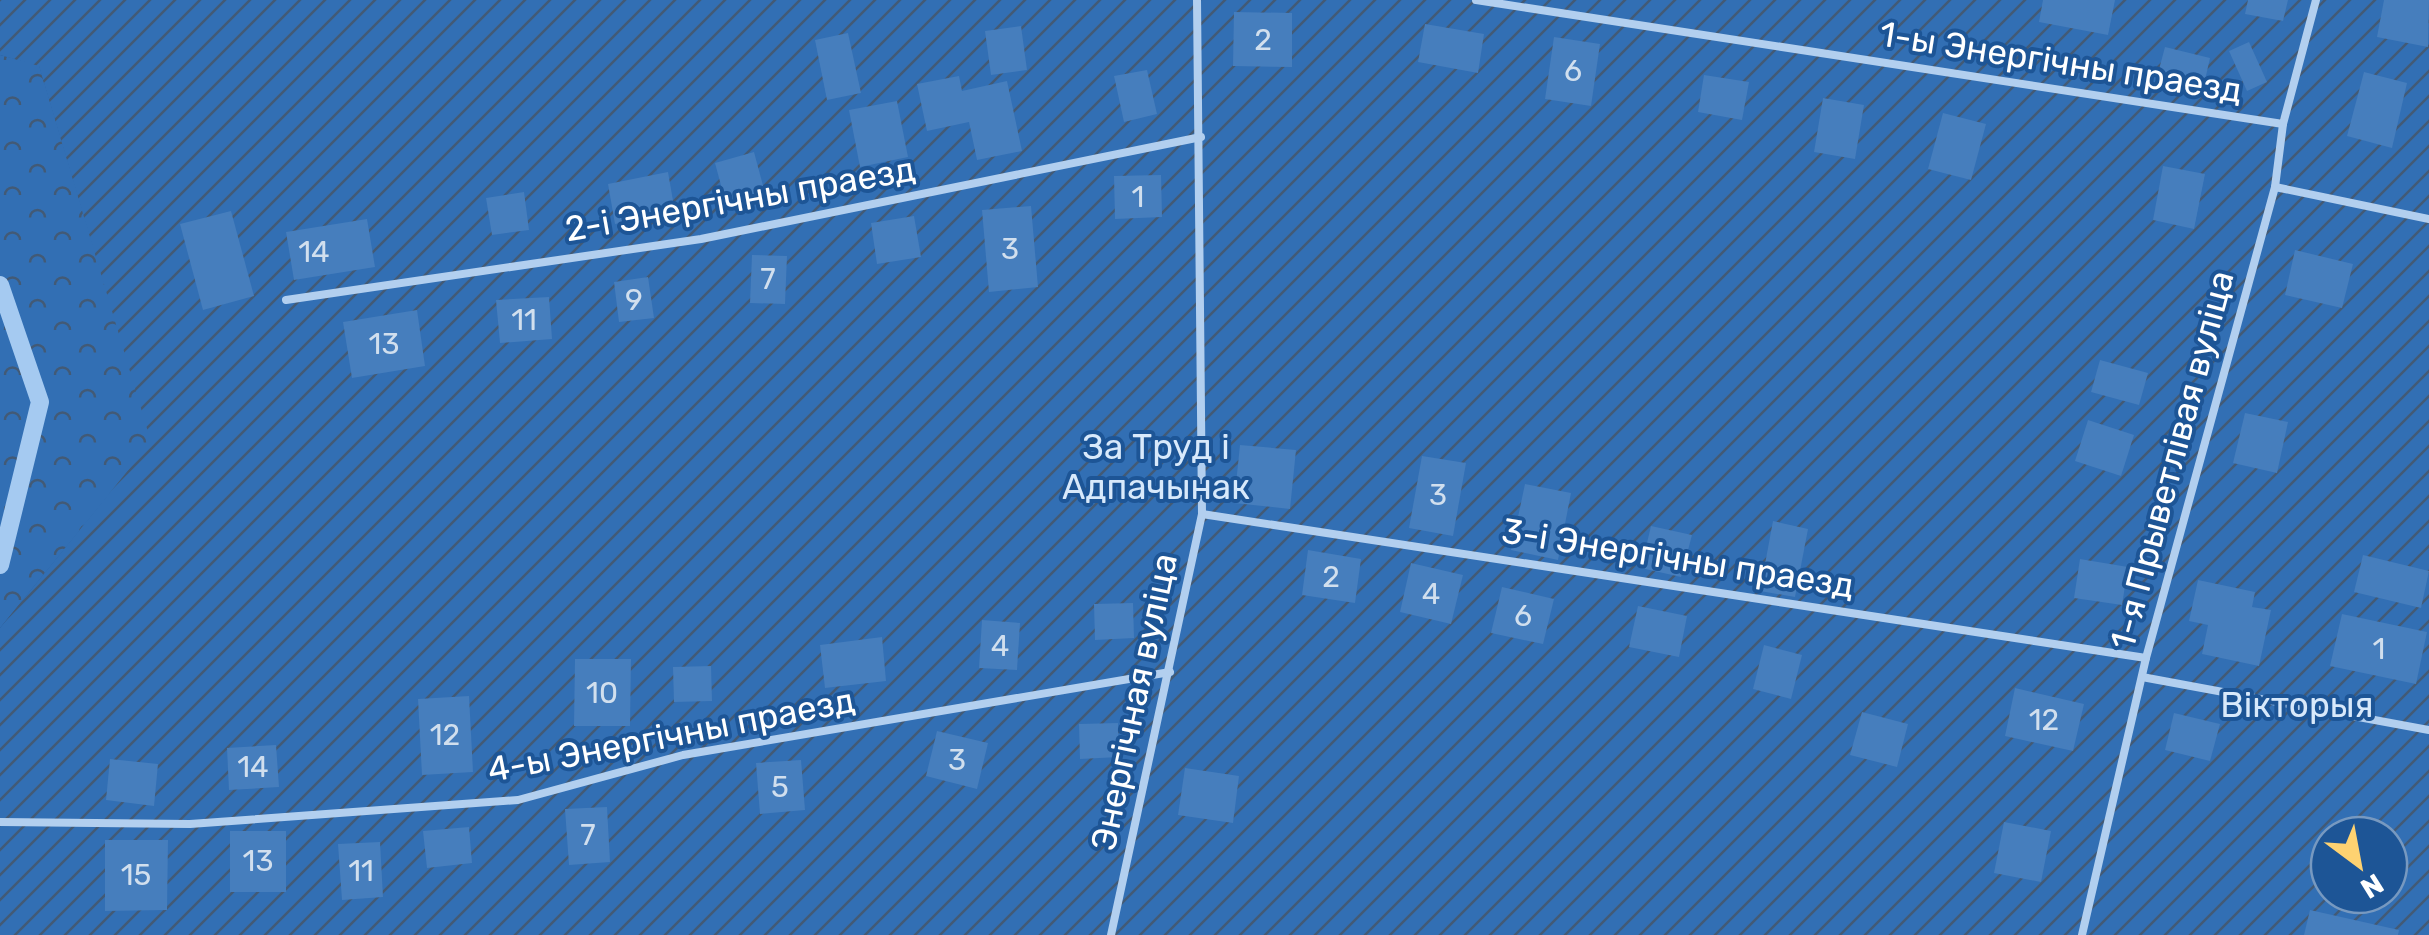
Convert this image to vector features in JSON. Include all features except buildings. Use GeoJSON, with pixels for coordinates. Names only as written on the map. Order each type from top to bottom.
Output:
{"type":"FeatureCollection","features":[{"type":"Feature","properties":{"kind":"lane","name":"Энергічная вуліца"},"geometry":{"type":"LineString","coordinates":[[1111,935],[1202,514],[1202,137],[1197,0]]}},
{"type":"Feature","properties":{"kind":"lane","name":"1-ы Энергічны праезд"},"geometry":{"type":"LineString","coordinates":[[1476,0],[2282,124]]}},
{"type":"Feature","properties":{"kind":"lane","name":"1-я Прыветлівая вуліца"},"geometry":{"type":"LineString","coordinates":[[2082,935],[2146,658],[2275,187],[2282,124],[2316,0]]}},
{"type":"Feature","properties":{"kind":"lane","name":"2-і Энергічны праезд"},"geometry":{"type":"LineString","coordinates":[[286,300],[701,239],[1202,137]]}},
{"type":"Feature","properties":{"kind":"lane"},"geometry":{"type":"LineString","coordinates":[[2275,187],[2429,219]]}},
{"type":"Feature","properties":{"kind":"lane","name":"3-і Энергічны праезд"},"geometry":{"type":"LineString","coordinates":[[1202,514],[2146,658]]}},
{"type":"Feature","properties":{"kind":"lane","name":"4-ы Энергічны праезд"},"geometry":{"type":"LineString","coordinates":[[0,822],[190,824],[518,800],[683,755],[1170,672]]}},
{"type":"Feature","properties":{"kind":"lane"},"geometry":{"type":"LineString","coordinates":[[2142,677],[2429,730]]}},
{"type":"Feature","properties":{"kind":"green space","name":"За Труд і Адпачынак"},"geometry":{"type":"Polygon","coordinates":[[[0,0],[2429,0],[2429,935],[0,935],[0,628],[151,442],[39,66],[0,55],[0,0]]]}},
{"type":"Feature","properties":{"kind":"green space"},"geometry":{"type":"Polygon","coordinates":[[[0,55],[39,65],[152,442],[0,628],[0,55]]]}},
{"type":"Feature","properties":{"kind":"waterway"},"geometry":{"type":"LineString","coordinates":[[0,285],[40,402],[0,565]]}},
{"type":"Feature","properties":{"kind":"park label","name":"Вікторыя"},"geometry":{"type":"Point","coordinates":[2297,705]}}]}
